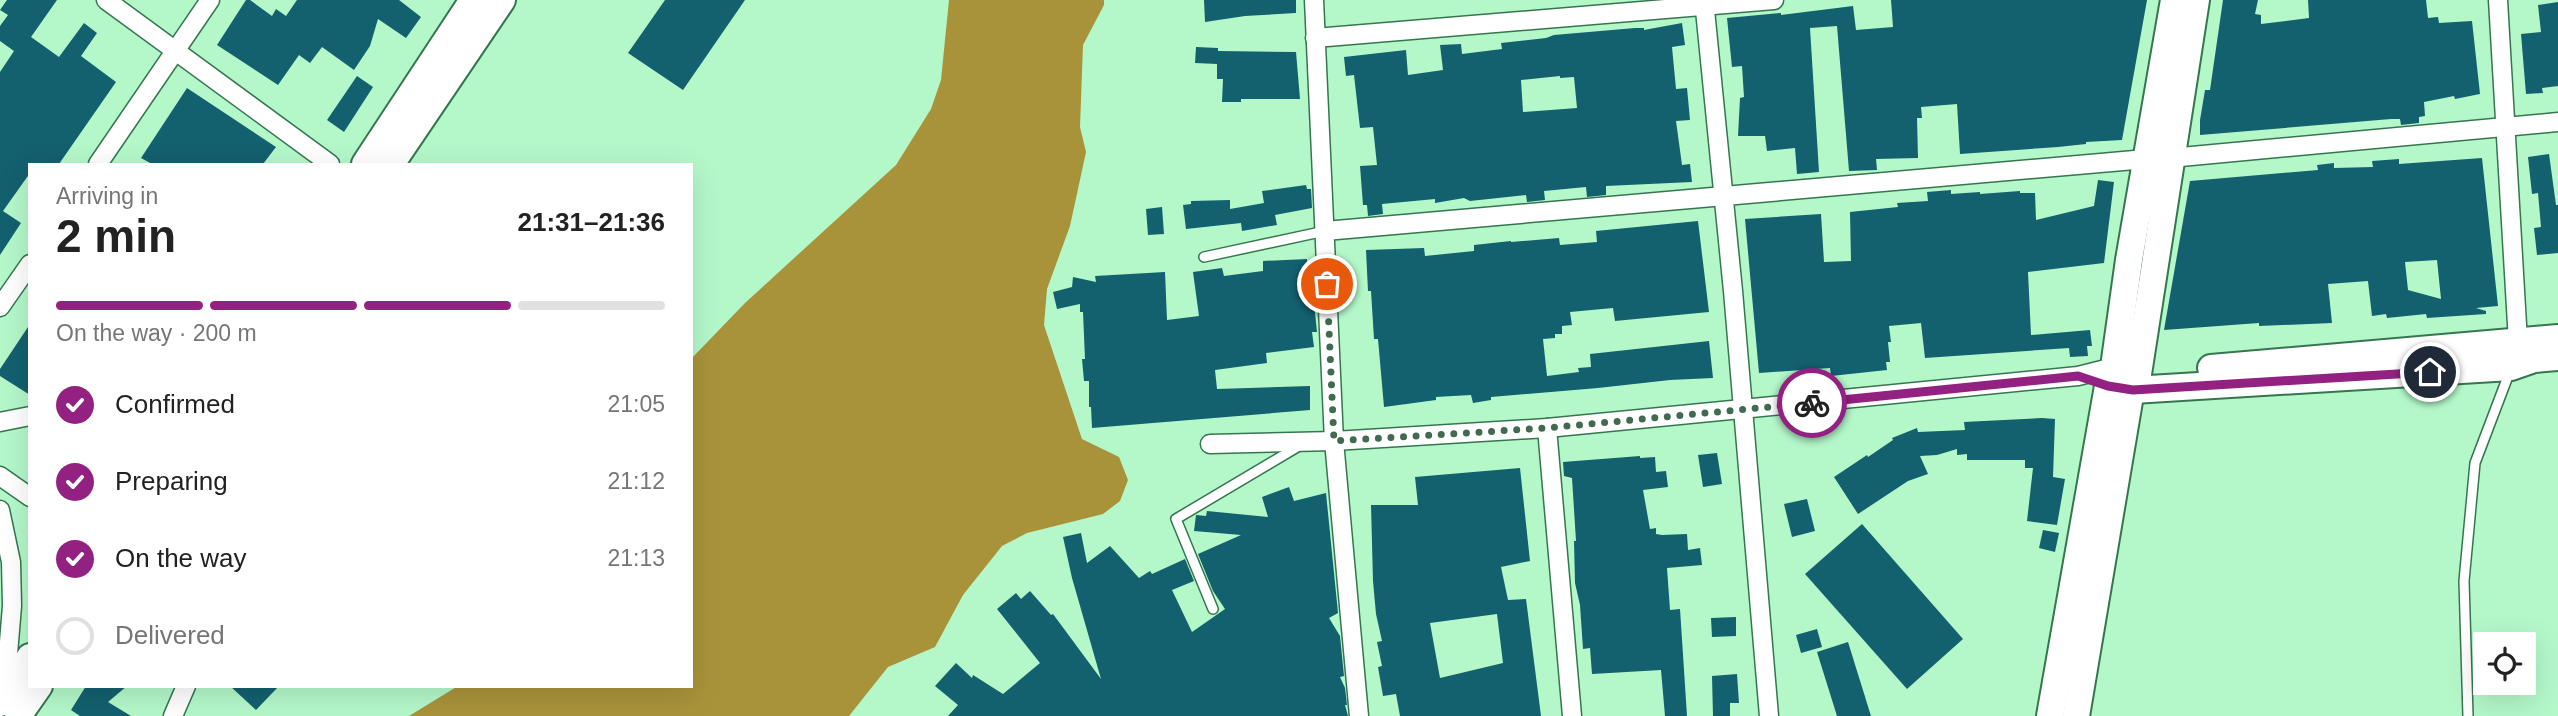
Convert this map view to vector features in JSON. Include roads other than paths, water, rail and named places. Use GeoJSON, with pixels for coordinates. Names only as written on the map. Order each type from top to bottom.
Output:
{"type":"FeatureCollection","features":[{"type":"Feature","properties":{"kind":"street"},"geometry":{"type":"LineString","coordinates":[[106,0],[329,163]]}},
{"type":"Feature","properties":{"kind":"street"},"geometry":{"type":"LineString","coordinates":[[99,163],[210,0]]}},
{"type":"Feature","properties":{"kind":"street"},"geometry":{"type":"LineString","coordinates":[[366,163],[473,0]]}},
{"type":"Feature","properties":{"kind":"street"},"geometry":{"type":"LineString","coordinates":[[392,163],[502,0]]}},
{"type":"Feature","properties":{"kind":"street"},"geometry":{"type":"LineString","coordinates":[[1314,0],[1334,441],[1359,716]]}},
{"type":"Feature","properties":{"kind":"street"},"geometry":{"type":"LineString","coordinates":[[1315,38],[1704,3],[1774,0]]}},
{"type":"Feature","properties":{"kind":"street"},"geometry":{"type":"LineString","coordinates":[[2050,716],[2123,379],[2158,159],[2174,0]]}},
{"type":"Feature","properties":{"kind":"street"},"geometry":{"type":"LineString","coordinates":[[2158,159],[2196,0]]}},
{"type":"Feature","properties":{"kind":"street"},"geometry":{"type":"LineString","coordinates":[[2498,0],[2518,342]]}},
{"type":"Feature","properties":{"kind":"street"},"geometry":{"type":"LineString","coordinates":[[1704,3],[1724,196],[1769,716]]}},
{"type":"Feature","properties":{"kind":"street"},"geometry":{"type":"LineString","coordinates":[[1325,232],[2558,122]]}},
{"type":"Feature","properties":{"kind":"street"},"geometry":{"type":"LineString","coordinates":[[0,307],[28,267]]}},
{"type":"Feature","properties":{"kind":"street"},"geometry":{"type":"LineString","coordinates":[[2123,379],[2558,338]]}},
{"type":"Feature","properties":{"kind":"street"},"geometry":{"type":"LineString","coordinates":[[1210,444],[1334,441],[1547,428],[2078,376],[2123,379],[2511,367],[2534,359],[2558,357]]}},
{"type":"Feature","properties":{"kind":"street"},"geometry":{"type":"LineString","coordinates":[[2076,716],[2129,401],[2123,379]]}},
{"type":"Feature","properties":{"kind":"street"},"geometry":{"type":"LineString","coordinates":[[0,422],[28,416]]}},
{"type":"Feature","properties":{"kind":"street"},"geometry":{"type":"LineString","coordinates":[[1547,428],[1572,716]]}},
{"type":"Feature","properties":{"kind":"street"},"geometry":{"type":"LineString","coordinates":[[0,477],[28,496]]}},
{"type":"Feature","properties":{"kind":"street"},"geometry":{"type":"LineString","coordinates":[[0,510],[11,562],[8,705]]}},
{"type":"Feature","properties":{"kind":"street"},"geometry":{"type":"LineString","coordinates":[[8,705],[28,661]]}},
{"type":"Feature","properties":{"kind":"street"},"geometry":{"type":"LineString","coordinates":[[8,705],[36,688]]}},
{"type":"Feature","properties":{"kind":"street"},"geometry":{"type":"LineString","coordinates":[[173,716],[185,688]]}},
{"type":"Feature","properties":{"kind":"lane"},"geometry":{"type":"LineString","coordinates":[[1204,257],[1325,232]]}},
{"type":"Feature","properties":{"kind":"lane"},"geometry":{"type":"LineString","coordinates":[[2468,716],[2464,581],[2475,463],[2511,367]]}},
{"type":"Feature","properties":{"kind":"lane"},"geometry":{"type":"LineString","coordinates":[[1213,609],[1176,519],[1306,442]]}}]}
